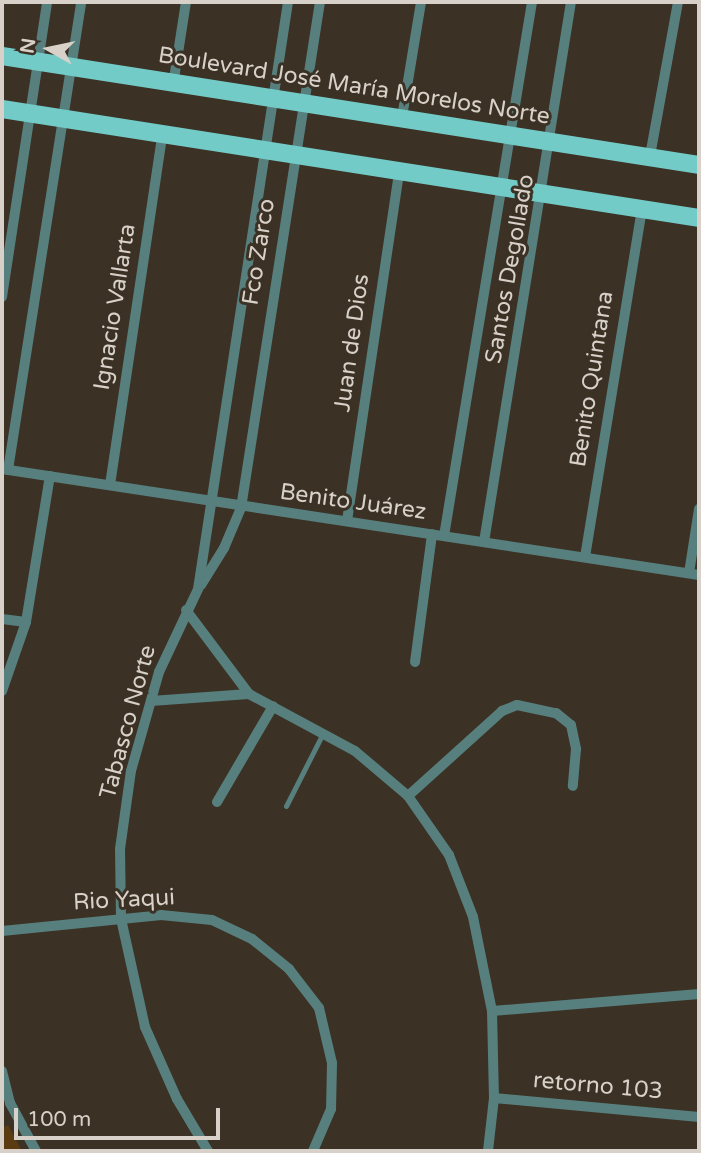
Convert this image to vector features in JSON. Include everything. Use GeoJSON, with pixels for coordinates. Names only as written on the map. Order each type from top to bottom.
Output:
{"type":"FeatureCollection","features":[{"type":"Feature","properties":{"kind":"main road","name":"Boulevard José María Morelos Norte"},"geometry":{"type":"LineString","coordinates":[[2,56],[173,85],[402,117],[699,165]]}},
{"type":"Feature","properties":{"kind":"main road"},"geometry":{"type":"LineString","coordinates":[[2,109],[699,218]]}},
{"type":"Feature","properties":{"kind":"street"},"geometry":{"type":"LineString","coordinates":[[2,297],[47,2]]}},
{"type":"Feature","properties":{"kind":"street"},"geometry":{"type":"LineString","coordinates":[[5,469],[81,2]]}},
{"type":"Feature","properties":{"kind":"street"},"geometry":{"type":"LineString","coordinates":[[173,85],[186,2]]}},
{"type":"Feature","properties":{"kind":"street","name":"Fco Zarco"},"geometry":{"type":"LineString","coordinates":[[209,503],[288,2]]}},
{"type":"Feature","properties":{"kind":"street","name":"Fco Zarco"},"geometry":{"type":"LineString","coordinates":[[198,589],[224,548],[242,508],[320,2]]}},
{"type":"Feature","properties":{"kind":"street"},"geometry":{"type":"LineString","coordinates":[[402,117],[421,2]]}},
{"type":"Feature","properties":{"kind":"street","name":"Santos Degollado"},"geometry":{"type":"LineString","coordinates":[[444,536],[532,2]]}},
{"type":"Feature","properties":{"kind":"street","name":"Santos Degollado"},"geometry":{"type":"LineString","coordinates":[[484,542],[544,193],[571,2]]}},
{"type":"Feature","properties":{"kind":"street"},"geometry":{"type":"LineString","coordinates":[[650,156],[678,2]]}},
{"type":"Feature","properties":{"kind":"street","name":"Ignacio Vallarta"},"geometry":{"type":"LineString","coordinates":[[110,485],[162,135]]}},
{"type":"Feature","properties":{"kind":"street","name":"Juan de Dios"},"geometry":{"type":"LineString","coordinates":[[347,521],[399,171]]}},
{"type":"Feature","properties":{"kind":"street","name":"Benito Quintana"},"geometry":{"type":"LineString","coordinates":[[585,557],[642,208]]}},
{"type":"Feature","properties":{"kind":"street","name":"Benito Juárez"},"geometry":{"type":"LineString","coordinates":[[5,469],[209,503],[347,521],[694,574]]}},
{"type":"Feature","properties":{"kind":"street"},"geometry":{"type":"LineString","coordinates":[[2,691],[26,622],[50,476]]}},
{"type":"Feature","properties":{"kind":"street","name":"Tabasco Norte"},"geometry":{"type":"LineString","coordinates":[[208,1151],[177,1099],[145,1027],[121,919],[120,849],[131,771],[151,701],[168,646],[198,589],[209,503]]}},
{"type":"Feature","properties":{"kind":"street"},"geometry":{"type":"LineString","coordinates":[[694,574],[699,509]]}},
{"type":"Feature","properties":{"kind":"street"},"geometry":{"type":"LineString","coordinates":[[415,662],[432,534]]}},
{"type":"Feature","properties":{"kind":"street"},"geometry":{"type":"LineString","coordinates":[[186,610],[249,694],[355,751],[408,796],[449,855],[473,917],[492,1011],[494,1098],[488,1151]]}},
{"type":"Feature","properties":{"kind":"street"},"geometry":{"type":"LineString","coordinates":[[2,619],[26,622]]}},
{"type":"Feature","properties":{"kind":"street"},"geometry":{"type":"LineString","coordinates":[[151,701],[249,694]]}},
{"type":"Feature","properties":{"kind":"street"},"geometry":{"type":"LineString","coordinates":[[408,796],[502,711],[517,705],[556,713],[571,725],[576,750],[573,786]]}},
{"type":"Feature","properties":{"kind":"street"},"geometry":{"type":"LineString","coordinates":[[217,802],[273,706]]}},
{"type":"Feature","properties":{"kind":"street","name":"Rio Yaqui"},"geometry":{"type":"LineString","coordinates":[[2,931],[161,915],[212,920],[252,939],[289,969],[319,1008],[332,1063],[331,1109],[313,1151]]}},
{"type":"Feature","properties":{"kind":"street"},"geometry":{"type":"LineString","coordinates":[[492,1011],[699,994]]}},
{"type":"Feature","properties":{"kind":"street"},"geometry":{"type":"LineString","coordinates":[[2,1071],[6,1107],[36,1151]]}},
{"type":"Feature","properties":{"kind":"street","name":"retorno 103"},"geometry":{"type":"LineString","coordinates":[[494,1098],[699,1117]]}},
{"type":"Feature","properties":{"kind":"lane"},"geometry":{"type":"LineString","coordinates":[[286,806],[323,733]]}},
{"type":"Feature","properties":{"kind":"shaded area"},"geometry":{"type":"Polygon","coordinates":[[[8,1125],[22,1151],[2,1151],[2,1128],[8,1125]]]}}]}
